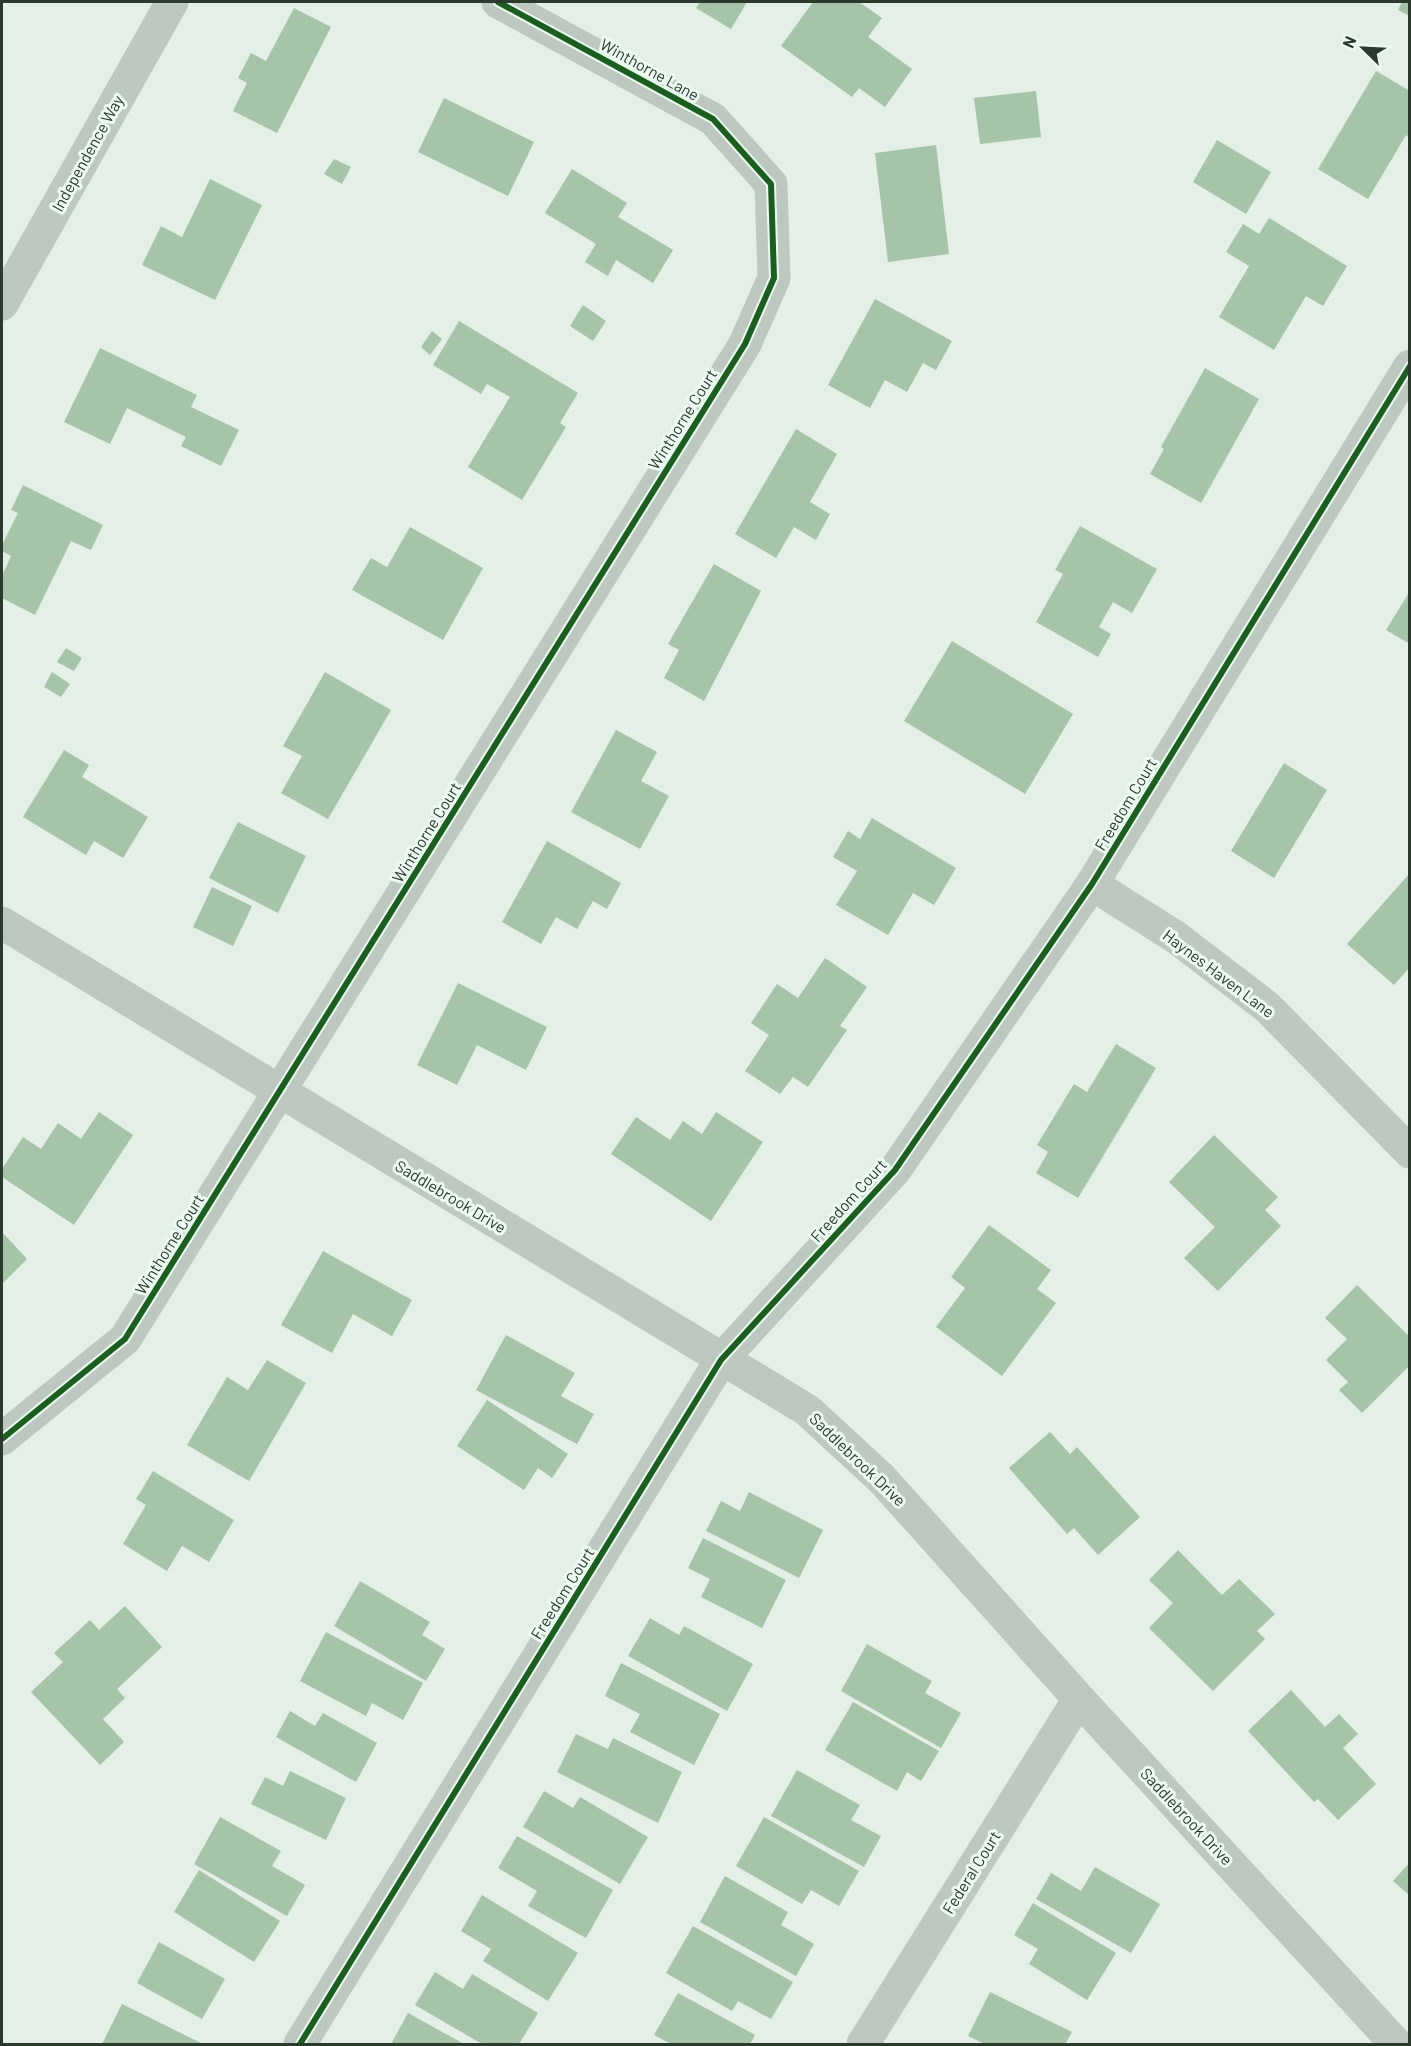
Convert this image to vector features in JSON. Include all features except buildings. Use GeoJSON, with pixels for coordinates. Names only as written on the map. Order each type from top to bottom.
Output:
{"type":"FeatureCollection","features":[{"type":"Feature","properties":{"kind":"street","name":"Independence Way"},"geometry":{"type":"LineString","coordinates":[[2,304],[172,2]]}},
{"type":"Feature","properties":{"kind":"street","name":"Winthorne Lane"},"geometry":{"type":"LineString","coordinates":[[498,2],[713,119],[771,184]]}},
{"type":"Feature","properties":{"kind":"street","name":"Winthorne Court"},"geometry":{"type":"LineString","coordinates":[[2,1439],[125,1339],[745,344],[774,278],[771,184]]}},
{"type":"Feature","properties":{"kind":"street","name":"Freedom Court"},"geometry":{"type":"LineString","coordinates":[[300,2044],[721,1360],[894,1170],[1092,884],[1406,379]]}},
{"type":"Feature","properties":{"kind":"street","name":"Haynes Haven Lane"},"geometry":{"type":"LineString","coordinates":[[1092,884],[1177,938],[1267,1007],[1410,1152]]}},
{"type":"Feature","properties":{"kind":"street","name":"Saddlebrook Drive"},"geometry":{"type":"LineString","coordinates":[[2,923],[279,1093],[807,1410],[882,1479],[1079,1699],[1396,2044]]}},
{"type":"Feature","properties":{"kind":"street","name":"Federal Court"},"geometry":{"type":"LineString","coordinates":[[863,2044],[1079,1699]]}},
{"type":"Feature","properties":{"kind":"cycle path"},"geometry":{"type":"LineString","coordinates":[[2,1439],[125,1339],[745,344],[774,278],[771,184],[713,119],[498,2]]}},
{"type":"Feature","properties":{"kind":"cycle path"},"geometry":{"type":"LineString","coordinates":[[300,2044],[721,1360],[895,1170],[1092,884],[1410,366]]}}]}
